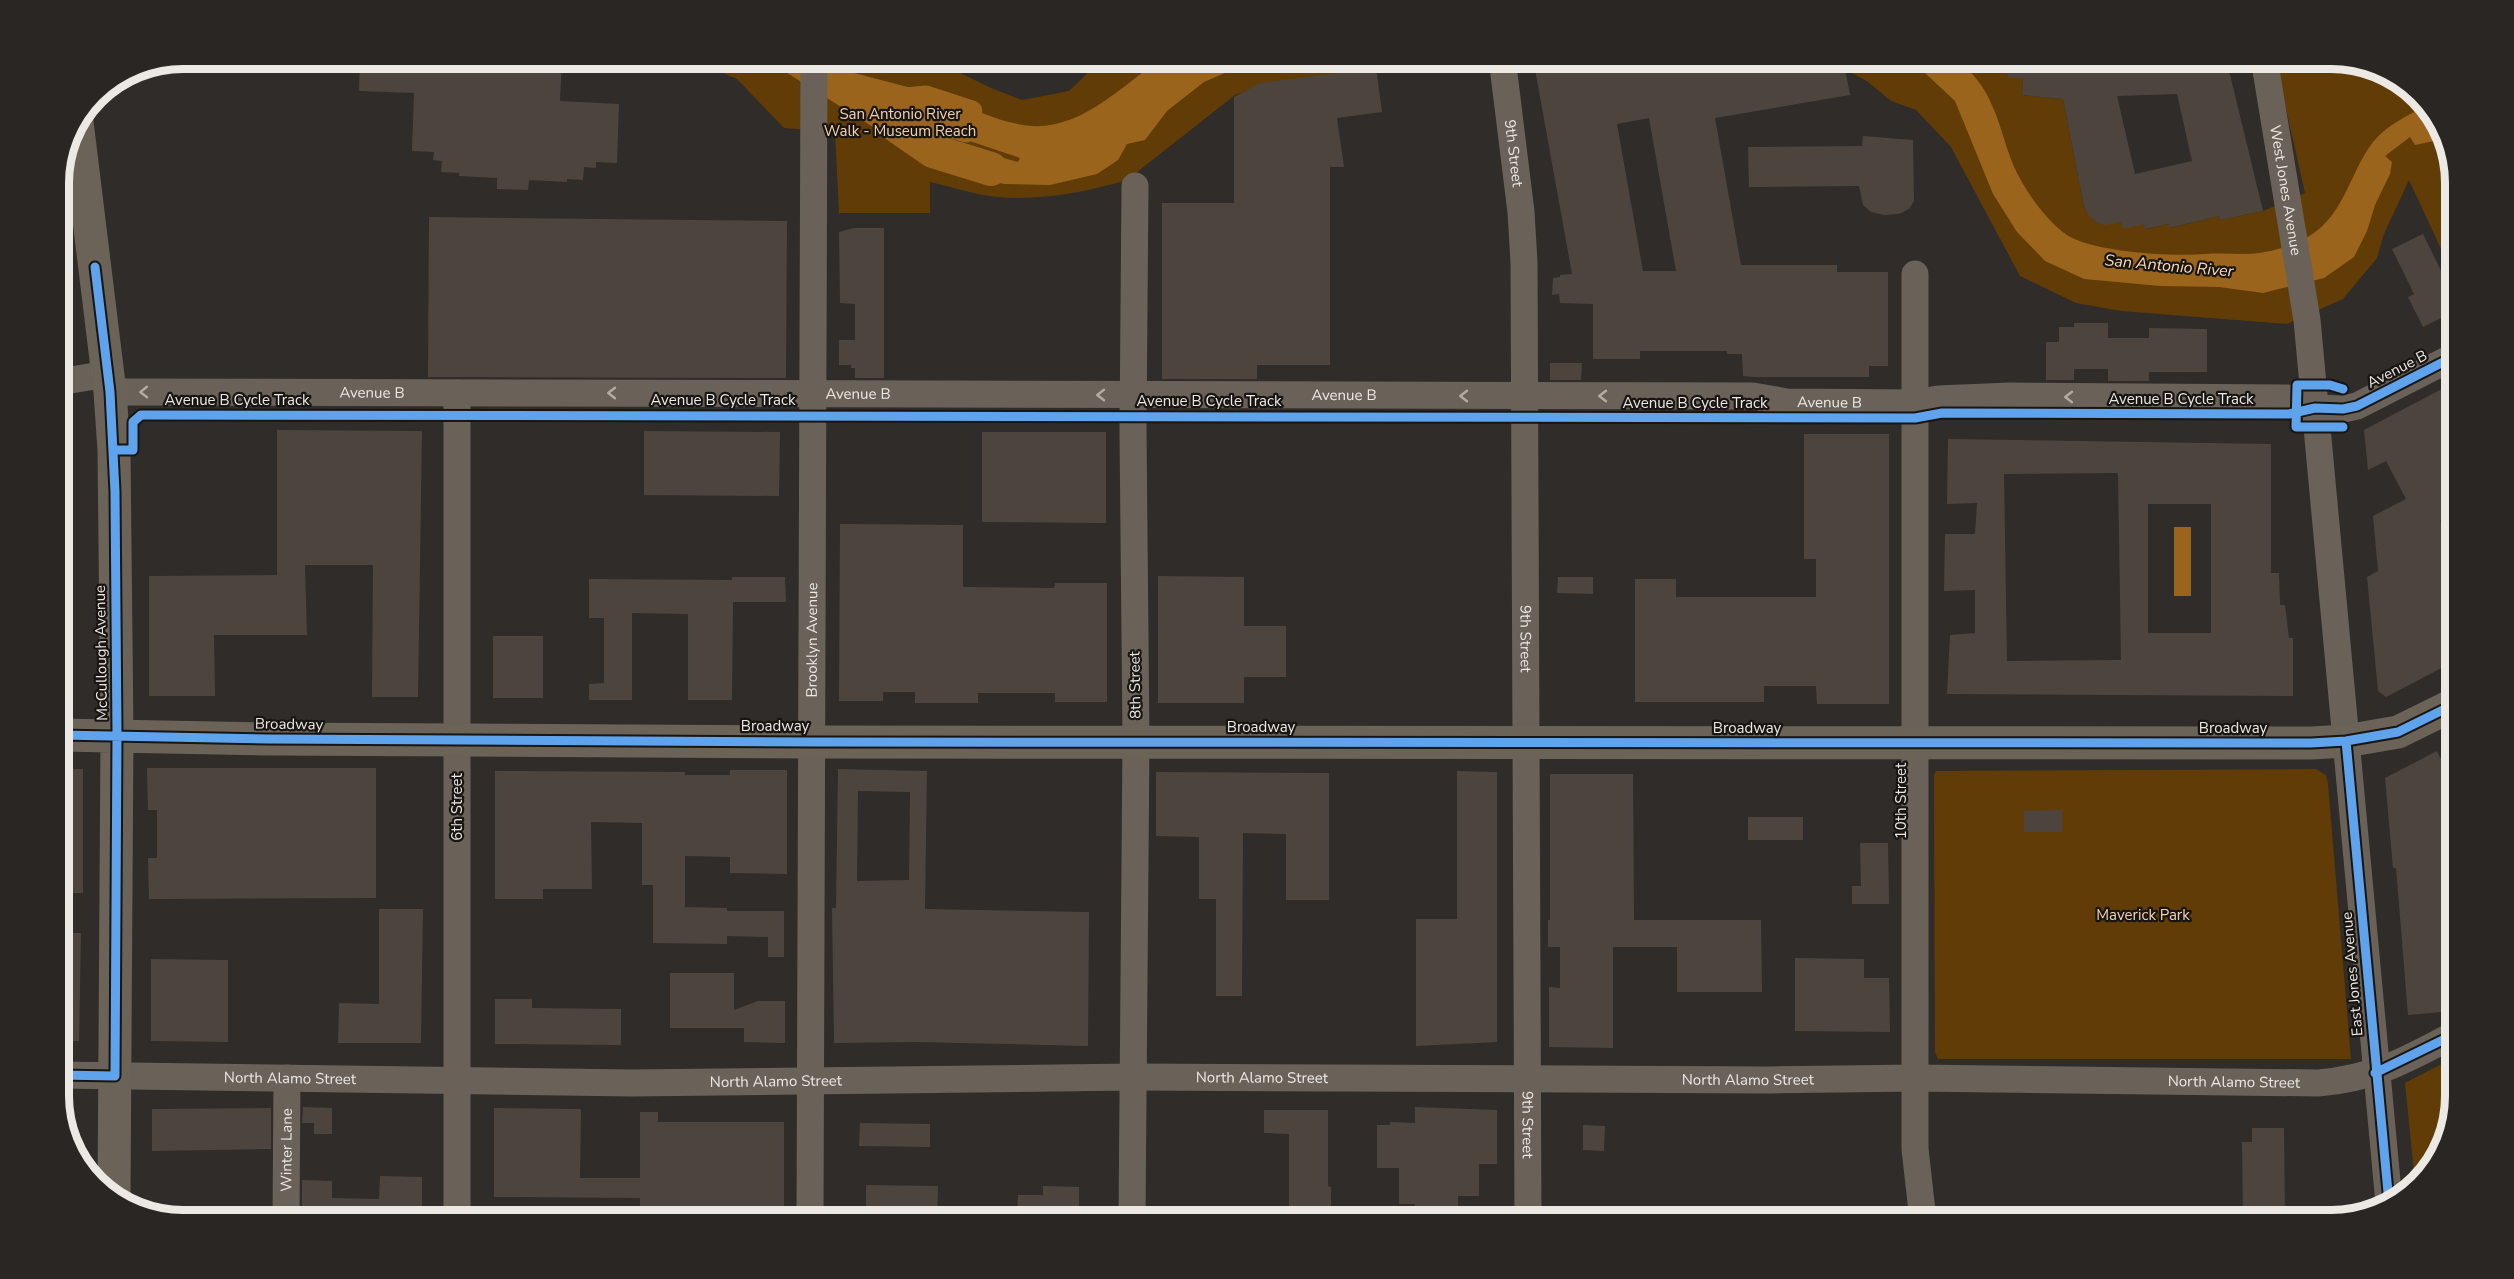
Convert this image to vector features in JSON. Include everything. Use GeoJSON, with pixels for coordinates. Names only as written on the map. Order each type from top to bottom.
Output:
{"type":"FeatureCollection","features":[{"type":"Feature","properties":{"kind":"main road","name":"McCullough Avenue"},"geometry":{"type":"LineString","coordinates":[[79,138],[109,383],[115,492],[117,734],[114,1187]]}},
{"type":"Feature","properties":{"kind":"main road","name":"Broadway"},"geometry":{"type":"LineString","coordinates":[[69,735],[117,734],[268,739],[812,742],[2311,743],[2346,741],[2398,732],[2445,709]]}},
{"type":"Feature","properties":{"kind":"street","name":"Brooklyn Avenue"},"geometry":{"type":"LineString","coordinates":[[810,1210],[814,69]]}},
{"type":"Feature","properties":{"kind":"street","name":"9th Street"},"geometry":{"type":"LineString","coordinates":[[1503,69],[1521,212],[1524,262],[1528,1210]]}},
{"type":"Feature","properties":{"kind":"street","name":"West Jones Avenue"},"geometry":{"type":"LineString","coordinates":[[2266,69],[2307,320]]}},
{"type":"Feature","properties":{"kind":"street","name":"8th Street"},"geometry":{"type":"LineString","coordinates":[[1132,1210],[1136,741],[1133,566],[1135,186]]}},
{"type":"Feature","properties":{"kind":"street","name":"10th Street"},"geometry":{"type":"LineString","coordinates":[[1915,274],[1915,1149],[1922,1210]]}},
{"type":"Feature","properties":{"kind":"street","name":"East Jones Avenue"},"geometry":{"type":"LineString","coordinates":[[2307,320],[2375,1073],[2388,1195]]}},
{"type":"Feature","properties":{"kind":"street","name":"Avenue B"},"geometry":{"type":"LineString","coordinates":[[69,382],[457,393],[1753,396],[1787,402],[1915,403],[1938,399],[2010,396],[2277,398],[2296,400],[2315,408],[2343,409],[2357,406],[2445,361]]}},
{"type":"Feature","properties":{"kind":"street","name":"6th Street"},"geometry":{"type":"LineString","coordinates":[[457,393],[457,1210]]}},
{"type":"Feature","properties":{"kind":"street","name":"North Alamo Street"},"geometry":{"type":"LineString","coordinates":[[69,1075],[632,1083],[1133,1077],[1916,1078],[2318,1083],[2347,1081],[2375,1073],[2445,1039]]}},
{"type":"Feature","properties":{"kind":"street","name":"Winter Lane"},"geometry":{"type":"LineString","coordinates":[[286,1210],[287,1078]]}},
{"type":"Feature","properties":{"kind":"green space","name":"San Antonio River Walk - Museum Reach"},"geometry":{"type":"Polygon","coordinates":[[[714,69],[952,69],[1022,100],[1069,91],[1092,69],[1392,69],[1266,84],[1235,95],[1127,180],[1110,185],[1059,195],[1006,198],[930,182],[930,213],[839,213],[835,132],[784,128],[737,79],[714,69]]]}},
{"type":"Feature","properties":{"kind":"green space"},"geometry":{"type":"Polygon","coordinates":[[[1822,69],[1845,69],[1823,73],[1822,69]]]}},
{"type":"Feature","properties":{"kind":"green space"},"geometry":{"type":"Polygon","coordinates":[[[1845,69],[2008,69],[2008,77],[2023,78],[2022,95],[2063,99],[2084,207],[2092,218],[2099,223],[2144,224],[2146,229],[2168,224],[2170,228],[2219,216],[2220,220],[2263,211],[2305,193],[2277,69],[2331,69],[2368,75],[2394,88],[2417,108],[2439,146],[2445,176],[2445,257],[2409,180],[2384,234],[2377,258],[2343,299],[2287,324],[2121,311],[2076,303],[2020,276],[1951,147],[1916,110],[1891,101],[1868,82],[1845,69]]]}},
{"type":"Feature","properties":{"kind":"green space","name":"Maverick Park"},"geometry":{"type":"Polygon","coordinates":[[[2316,769],[2326,775],[2328,784],[2351,1059],[1938,1059],[1935,1052],[1934,775],[1936,771],[2316,769]]]}},
{"type":"Feature","properties":{"kind":"green space"},"geometry":{"type":"Polygon","coordinates":[[[2445,1062],[2445,1103],[2439,1133],[2426,1159],[2414,1174],[2405,1083],[2445,1062]]]}},
{"type":"Feature","properties":{"kind":"water"},"geometry":{"type":"Polygon","coordinates":[[[781,69],[843,69],[934,94],[924,132],[936,139],[930,163],[781,69]]]}},
{"type":"Feature","properties":{"kind":"water"},"geometry":{"type":"Polygon","coordinates":[[[1148,69],[1234,69],[1204,82],[1167,111],[1145,140],[1127,144],[1118,160],[1097,174],[1050,185],[1004,184],[971,175],[945,164],[952,144],[1018,162],[1020,158],[937,130],[947,100],[989,116],[1032,126],[1050,125],[1068,120],[1085,113],[1148,69]]]}},
{"type":"Feature","properties":{"kind":"water"},"geometry":{"type":"Polygon","coordinates":[[[1921,69],[1968,69],[1977,80],[1988,97],[2022,183],[2052,223],[2079,241],[2134,252],[2174,255],[2246,254],[2280,249],[2311,235],[2332,215],[2365,154],[2373,142],[2391,126],[2418,110],[2436,140],[2415,145],[2410,137],[2385,156],[2392,162],[2390,174],[2354,257],[2324,278],[2263,293],[2219,287],[2160,286],[2084,279],[2045,261],[2017,232],[1993,194],[1955,101],[1921,69]]]}},
{"type":"Feature","properties":{"kind":"water"},"geometry":{"type":"Polygon","coordinates":[[[2174,527],[2191,527],[2191,596],[2174,596],[2174,527]]]}},
{"type":"Feature","properties":{"kind":"building"},"geometry":{"type":"Polygon","coordinates":[[[360,69],[561,69],[560,101],[619,104],[617,163],[596,162],[596,168],[584,167],[583,180],[567,179],[567,182],[529,180],[528,190],[497,189],[497,178],[459,176],[459,173],[441,172],[442,161],[433,160],[434,152],[412,151],[414,93],[359,91],[360,69]]]}},
{"type":"Feature","properties":{"kind":"building"},"geometry":{"type":"Polygon","coordinates":[[[1376,69],[1382,112],[1337,118],[1344,167],[1330,167],[1330,365],[1257,365],[1257,379],[1162,379],[1162,203],[1234,203],[1234,97],[1260,83],[1376,69]]]}},
{"type":"Feature","properties":{"kind":"building"},"geometry":{"type":"Polygon","coordinates":[[[1535,69],[1822,69],[1823,73],[1845,69],[1850,95],[1715,118],[1741,265],[1837,265],[1837,272],[1888,272],[1888,366],[1869,366],[1869,377],[1753,377],[1743,376],[1742,354],[1727,354],[1727,351],[1640,351],[1640,359],[1593,359],[1593,304],[1560,303],[1559,294],[1552,295],[1553,278],[1560,277],[1560,275],[1572,274],[1535,69]],[[1649,118],[1617,124],[1643,271],[1676,271],[1649,118]]]}},
{"type":"Feature","properties":{"kind":"building"},"geometry":{"type":"Polygon","coordinates":[[[2008,69],[2229,69],[2263,211],[2220,220],[2219,216],[2169,228],[2168,224],[2145,229],[2144,224],[2123,229],[2121,222],[2106,225],[2097,223],[2084,207],[2063,99],[2022,95],[2023,78],[2008,78],[2008,69]],[[2177,94],[2117,96],[2135,174],[2192,161],[2177,94]]]}},
{"type":"Feature","properties":{"kind":"building"},"geometry":{"type":"Polygon","coordinates":[[[1863,136],[1913,140],[1914,201],[1909,209],[1899,214],[1884,215],[1871,212],[1863,205],[1859,186],[1749,187],[1748,147],[1862,146],[1863,136]]]}},
{"type":"Feature","properties":{"kind":"building"},"geometry":{"type":"Polygon","coordinates":[[[429,217],[787,221],[786,378],[428,377],[429,217]]]}},
{"type":"Feature","properties":{"kind":"building"},"geometry":{"type":"Polygon","coordinates":[[[854,228],[884,228],[884,378],[855,378],[855,368],[851,368],[851,365],[839,365],[839,340],[855,340],[855,304],[840,303],[839,232],[854,228]]]}},
{"type":"Feature","properties":{"kind":"building"},"geometry":{"type":"Polygon","coordinates":[[[2423,234],[2445,279],[2445,301],[2441,303],[2445,316],[2423,327],[2408,297],[2414,294],[2392,249],[2423,234]]]}},
{"type":"Feature","properties":{"kind":"building"},"geometry":{"type":"Polygon","coordinates":[[[2074,323],[2108,323],[2108,338],[2149,338],[2149,328],[2207,329],[2207,372],[2149,372],[2149,381],[2108,381],[2108,369],[2074,369],[2074,380],[2046,380],[2046,342],[2059,342],[2059,327],[2074,327],[2074,323]]]}},
{"type":"Feature","properties":{"kind":"building"},"geometry":{"type":"Polygon","coordinates":[[[1550,363],[1582,363],[1581,380],[1550,380],[1550,363]]]}},
{"type":"Feature","properties":{"kind":"building"},"geometry":{"type":"Polygon","coordinates":[[[2445,387],[2445,519],[2440,521],[2445,531],[2445,666],[2386,697],[2378,691],[2367,577],[2378,571],[2373,516],[2406,499],[2386,461],[2368,470],[2364,430],[2445,387]]]}},
{"type":"Feature","properties":{"kind":"building"},"geometry":{"type":"Polygon","coordinates":[[[277,430],[422,431],[418,697],[372,697],[373,565],[305,565],[307,635],[214,635],[215,696],[149,696],[149,576],[277,575],[277,430]]]}},
{"type":"Feature","properties":{"kind":"building"},"geometry":{"type":"Polygon","coordinates":[[[644,431],[780,432],[779,496],[644,495],[644,431]]]}},
{"type":"Feature","properties":{"kind":"building"},"geometry":{"type":"Polygon","coordinates":[[[982,432],[1106,432],[1106,523],[982,522],[982,432]]]}},
{"type":"Feature","properties":{"kind":"building"},"geometry":{"type":"Polygon","coordinates":[[[1804,434],[1889,434],[1889,704],[1817,704],[1816,686],[1764,686],[1764,702],[1635,702],[1635,579],[1676,579],[1676,597],[1816,597],[1816,559],[1804,559],[1804,434]]]}},
{"type":"Feature","properties":{"kind":"building"},"geometry":{"type":"Polygon","coordinates":[[[1948,439],[2271,444],[2271,573],[2279,573],[2280,605],[2285,605],[2289,638],[2293,638],[2293,696],[1947,694],[1950,635],[1975,633],[1975,590],[1944,591],[1945,534],[1975,534],[1977,503],[1947,504],[1948,439]],[[2118,473],[2004,474],[2007,661],[2121,660],[2118,473]],[[2148,504],[2148,633],[2211,633],[2211,504],[2148,504]]]}},
{"type":"Feature","properties":{"kind":"building"},"geometry":{"type":"Polygon","coordinates":[[[840,524],[963,525],[963,587],[1054,588],[1055,583],[1107,583],[1107,702],[1055,702],[1055,693],[978,693],[978,703],[915,703],[915,692],[883,692],[883,701],[839,701],[840,524]]]}},
{"type":"Feature","properties":{"kind":"building"},"geometry":{"type":"Polygon","coordinates":[[[1158,576],[1244,577],[1244,626],[1286,626],[1286,677],[1244,677],[1244,703],[1158,703],[1158,576]]]}},
{"type":"Feature","properties":{"kind":"building"},"geometry":{"type":"Polygon","coordinates":[[[732,577],[785,577],[786,602],[733,602],[732,700],[688,700],[688,614],[632,613],[632,700],[589,700],[589,684],[604,683],[604,618],[589,618],[589,579],[732,580],[732,577]]]}},
{"type":"Feature","properties":{"kind":"building"},"geometry":{"type":"Polygon","coordinates":[[[1558,577],[1593,577],[1593,594],[1557,593],[1558,577]]]}},
{"type":"Feature","properties":{"kind":"building"},"geometry":{"type":"Polygon","coordinates":[[[493,636],[543,636],[543,698],[493,698],[493,636]]]}},
{"type":"Feature","properties":{"kind":"building"},"geometry":{"type":"Polygon","coordinates":[[[2437,751],[2440,758],[2445,756],[2445,1004],[2442,1004],[2442,1012],[2408,1015],[2396,868],[2393,868],[2385,778],[2437,751]]]}},
{"type":"Feature","properties":{"kind":"building"},"geometry":{"type":"Polygon","coordinates":[[[147,768],[376,768],[376,898],[149,899],[148,858],[157,858],[157,810],[148,810],[147,768]]]}},
{"type":"Feature","properties":{"kind":"building"},"geometry":{"type":"Polygon","coordinates":[[[69,769],[83,769],[83,893],[69,893],[69,769]]]}},
{"type":"Feature","properties":{"kind":"building"},"geometry":{"type":"Polygon","coordinates":[[[838,769],[927,771],[925,909],[1089,912],[1088,1046],[916,1042],[834,1043],[832,908],[836,908],[838,769]],[[858,791],[857,881],[909,880],[910,792],[858,791]]]}},
{"type":"Feature","properties":{"kind":"building"},"geometry":{"type":"Polygon","coordinates":[[[730,770],[787,770],[787,874],[730,873],[730,857],[685,856],[685,907],[727,908],[727,911],[784,911],[784,957],[768,957],[768,937],[727,936],[727,944],[653,943],[653,885],[642,885],[642,823],[591,822],[592,889],[543,889],[543,899],[495,899],[495,771],[685,772],[685,775],[730,775],[730,770]]]}},
{"type":"Feature","properties":{"kind":"building"},"geometry":{"type":"Polygon","coordinates":[[[1457,771],[1497,772],[1497,1042],[1416,1046],[1416,919],[1457,919],[1457,771]]]}},
{"type":"Feature","properties":{"kind":"building"},"geometry":{"type":"Polygon","coordinates":[[[1156,772],[1329,773],[1329,900],[1286,900],[1286,834],[1243,833],[1242,996],[1216,996],[1216,899],[1199,899],[1199,837],[1156,836],[1156,772]]]}},
{"type":"Feature","properties":{"kind":"building"},"geometry":{"type":"Polygon","coordinates":[[[1550,774],[1633,774],[1634,920],[1761,920],[1762,992],[1677,992],[1677,947],[1613,947],[1613,1048],[1549,1047],[1549,987],[1560,988],[1560,947],[1548,947],[1550,774]]]}},
{"type":"Feature","properties":{"kind":"building"},"geometry":{"type":"Polygon","coordinates":[[[2062,810],[2062,832],[2024,832],[2024,811],[2062,810]]]}},
{"type":"Feature","properties":{"kind":"building"},"geometry":{"type":"Polygon","coordinates":[[[1748,817],[1803,817],[1803,840],[1748,840],[1748,817]]]}},
{"type":"Feature","properties":{"kind":"building"},"geometry":{"type":"Polygon","coordinates":[[[1860,843],[1888,843],[1889,904],[1852,904],[1852,886],[1861,886],[1860,843]]]}},
{"type":"Feature","properties":{"kind":"building"},"geometry":{"type":"Polygon","coordinates":[[[379,909],[423,909],[421,1043],[338,1043],[339,1003],[379,1004],[379,909]]]}},
{"type":"Feature","properties":{"kind":"building"},"geometry":{"type":"Polygon","coordinates":[[[69,933],[81,933],[79,1041],[69,1041],[69,933]]]}},
{"type":"Feature","properties":{"kind":"building"},"geometry":{"type":"Polygon","coordinates":[[[1795,958],[1864,959],[1864,978],[1889,978],[1890,1032],[1795,1031],[1795,958]]]}},
{"type":"Feature","properties":{"kind":"building"},"geometry":{"type":"Polygon","coordinates":[[[151,959],[228,960],[228,1042],[151,1041],[151,959]]]}},
{"type":"Feature","properties":{"kind":"building"},"geometry":{"type":"Polygon","coordinates":[[[670,973],[734,973],[734,1010],[758,1001],[785,1001],[785,1043],[744,1042],[744,1028],[670,1028],[670,973]]]}},
{"type":"Feature","properties":{"kind":"building"},"geometry":{"type":"Polygon","coordinates":[[[495,999],[532,999],[532,1008],[621,1009],[621,1045],[495,1044],[495,999]]]}},
{"type":"Feature","properties":{"kind":"building"},"geometry":{"type":"Polygon","coordinates":[[[303,1107],[332,1108],[332,1134],[314,1134],[314,1123],[302,1123],[303,1107]]]}},
{"type":"Feature","properties":{"kind":"building"},"geometry":{"type":"Polygon","coordinates":[[[1415,1107],[1497,1110],[1497,1164],[1479,1164],[1479,1196],[1458,1196],[1458,1210],[1415,1210],[1415,1204],[1399,1204],[1399,1168],[1377,1168],[1377,1125],[1390,1125],[1390,1122],[1415,1123],[1415,1107]]]}},
{"type":"Feature","properties":{"kind":"building"},"geometry":{"type":"Polygon","coordinates":[[[271,1108],[271,1149],[152,1151],[152,1109],[271,1108]]]}},
{"type":"Feature","properties":{"kind":"building"},"geometry":{"type":"Polygon","coordinates":[[[494,1108],[581,1109],[580,1178],[640,1178],[640,1112],[658,1112],[658,1122],[784,1122],[784,1210],[640,1210],[640,1198],[494,1197],[494,1108]]]}},
{"type":"Feature","properties":{"kind":"building"},"geometry":{"type":"Polygon","coordinates":[[[1264,1110],[1328,1110],[1328,1186],[1331,1187],[1331,1210],[1289,1210],[1289,1134],[1264,1133],[1264,1110]]]}},
{"type":"Feature","properties":{"kind":"building"},"geometry":{"type":"Polygon","coordinates":[[[860,1123],[930,1124],[930,1147],[859,1146],[860,1123]]]}},
{"type":"Feature","properties":{"kind":"building"},"geometry":{"type":"Polygon","coordinates":[[[1583,1125],[1605,1126],[1604,1151],[1583,1150],[1583,1125]]]}},
{"type":"Feature","properties":{"kind":"building"},"geometry":{"type":"Polygon","coordinates":[[[2252,1128],[2284,1128],[2285,1210],[2243,1210],[2242,1142],[2252,1142],[2252,1128]]]}},
{"type":"Feature","properties":{"kind":"building"},"geometry":{"type":"Polygon","coordinates":[[[380,1176],[422,1177],[422,1210],[302,1210],[302,1180],[332,1181],[332,1198],[379,1199],[380,1176]]]}},
{"type":"Feature","properties":{"kind":"building"},"geometry":{"type":"Polygon","coordinates":[[[866,1185],[938,1186],[937,1210],[866,1210],[866,1185]]]}},
{"type":"Feature","properties":{"kind":"building"},"geometry":{"type":"Polygon","coordinates":[[[1043,1186],[1079,1187],[1079,1210],[1017,1210],[1018,1195],[1043,1195],[1043,1186]]]}},
{"type":"Feature","properties":{"kind":"waterway"},"geometry":{"type":"LineString","coordinates":[[906,98],[926,96],[972,111]]}},
{"type":"Feature","properties":{"kind":"waterway"},"geometry":{"type":"LineString","coordinates":[[901,112],[966,132]]}},
{"type":"Feature","properties":{"kind":"waterway","name":"San Antonio River"},"geometry":{"type":"LineString","coordinates":[[894,124],[933,151],[991,169]]}},
{"type":"Feature","properties":{"kind":"cycle path"},"geometry":{"type":"LineString","coordinates":[[69,1075],[115,1076],[117,734],[115,492],[110,392],[95,267]]}},
{"type":"Feature","properties":{"kind":"cycle path","name":"Avenue B Cycle Track"},"geometry":{"type":"LineString","coordinates":[[114,450],[133,450],[133,422],[141,415],[1915,418],[1942,413],[2289,414],[2315,408],[2343,409],[2357,406],[2445,361]]}},
{"type":"Feature","properties":{"kind":"cycle path"},"geometry":{"type":"LineString","coordinates":[[2343,389],[2330,385],[2297,385],[2296,427],[2343,427]]}},
{"type":"Feature","properties":{"kind":"cycle path"},"geometry":{"type":"LineString","coordinates":[[69,735],[268,739],[812,742],[2311,743],[2346,741],[2398,732],[2445,709]]}},
{"type":"Feature","properties":{"kind":"cycle path"},"geometry":{"type":"LineString","coordinates":[[2346,741],[2388,1195]]}},
{"type":"Feature","properties":{"kind":"cycle path"},"geometry":{"type":"LineString","coordinates":[[2375,1073],[2445,1039]]}}]}
